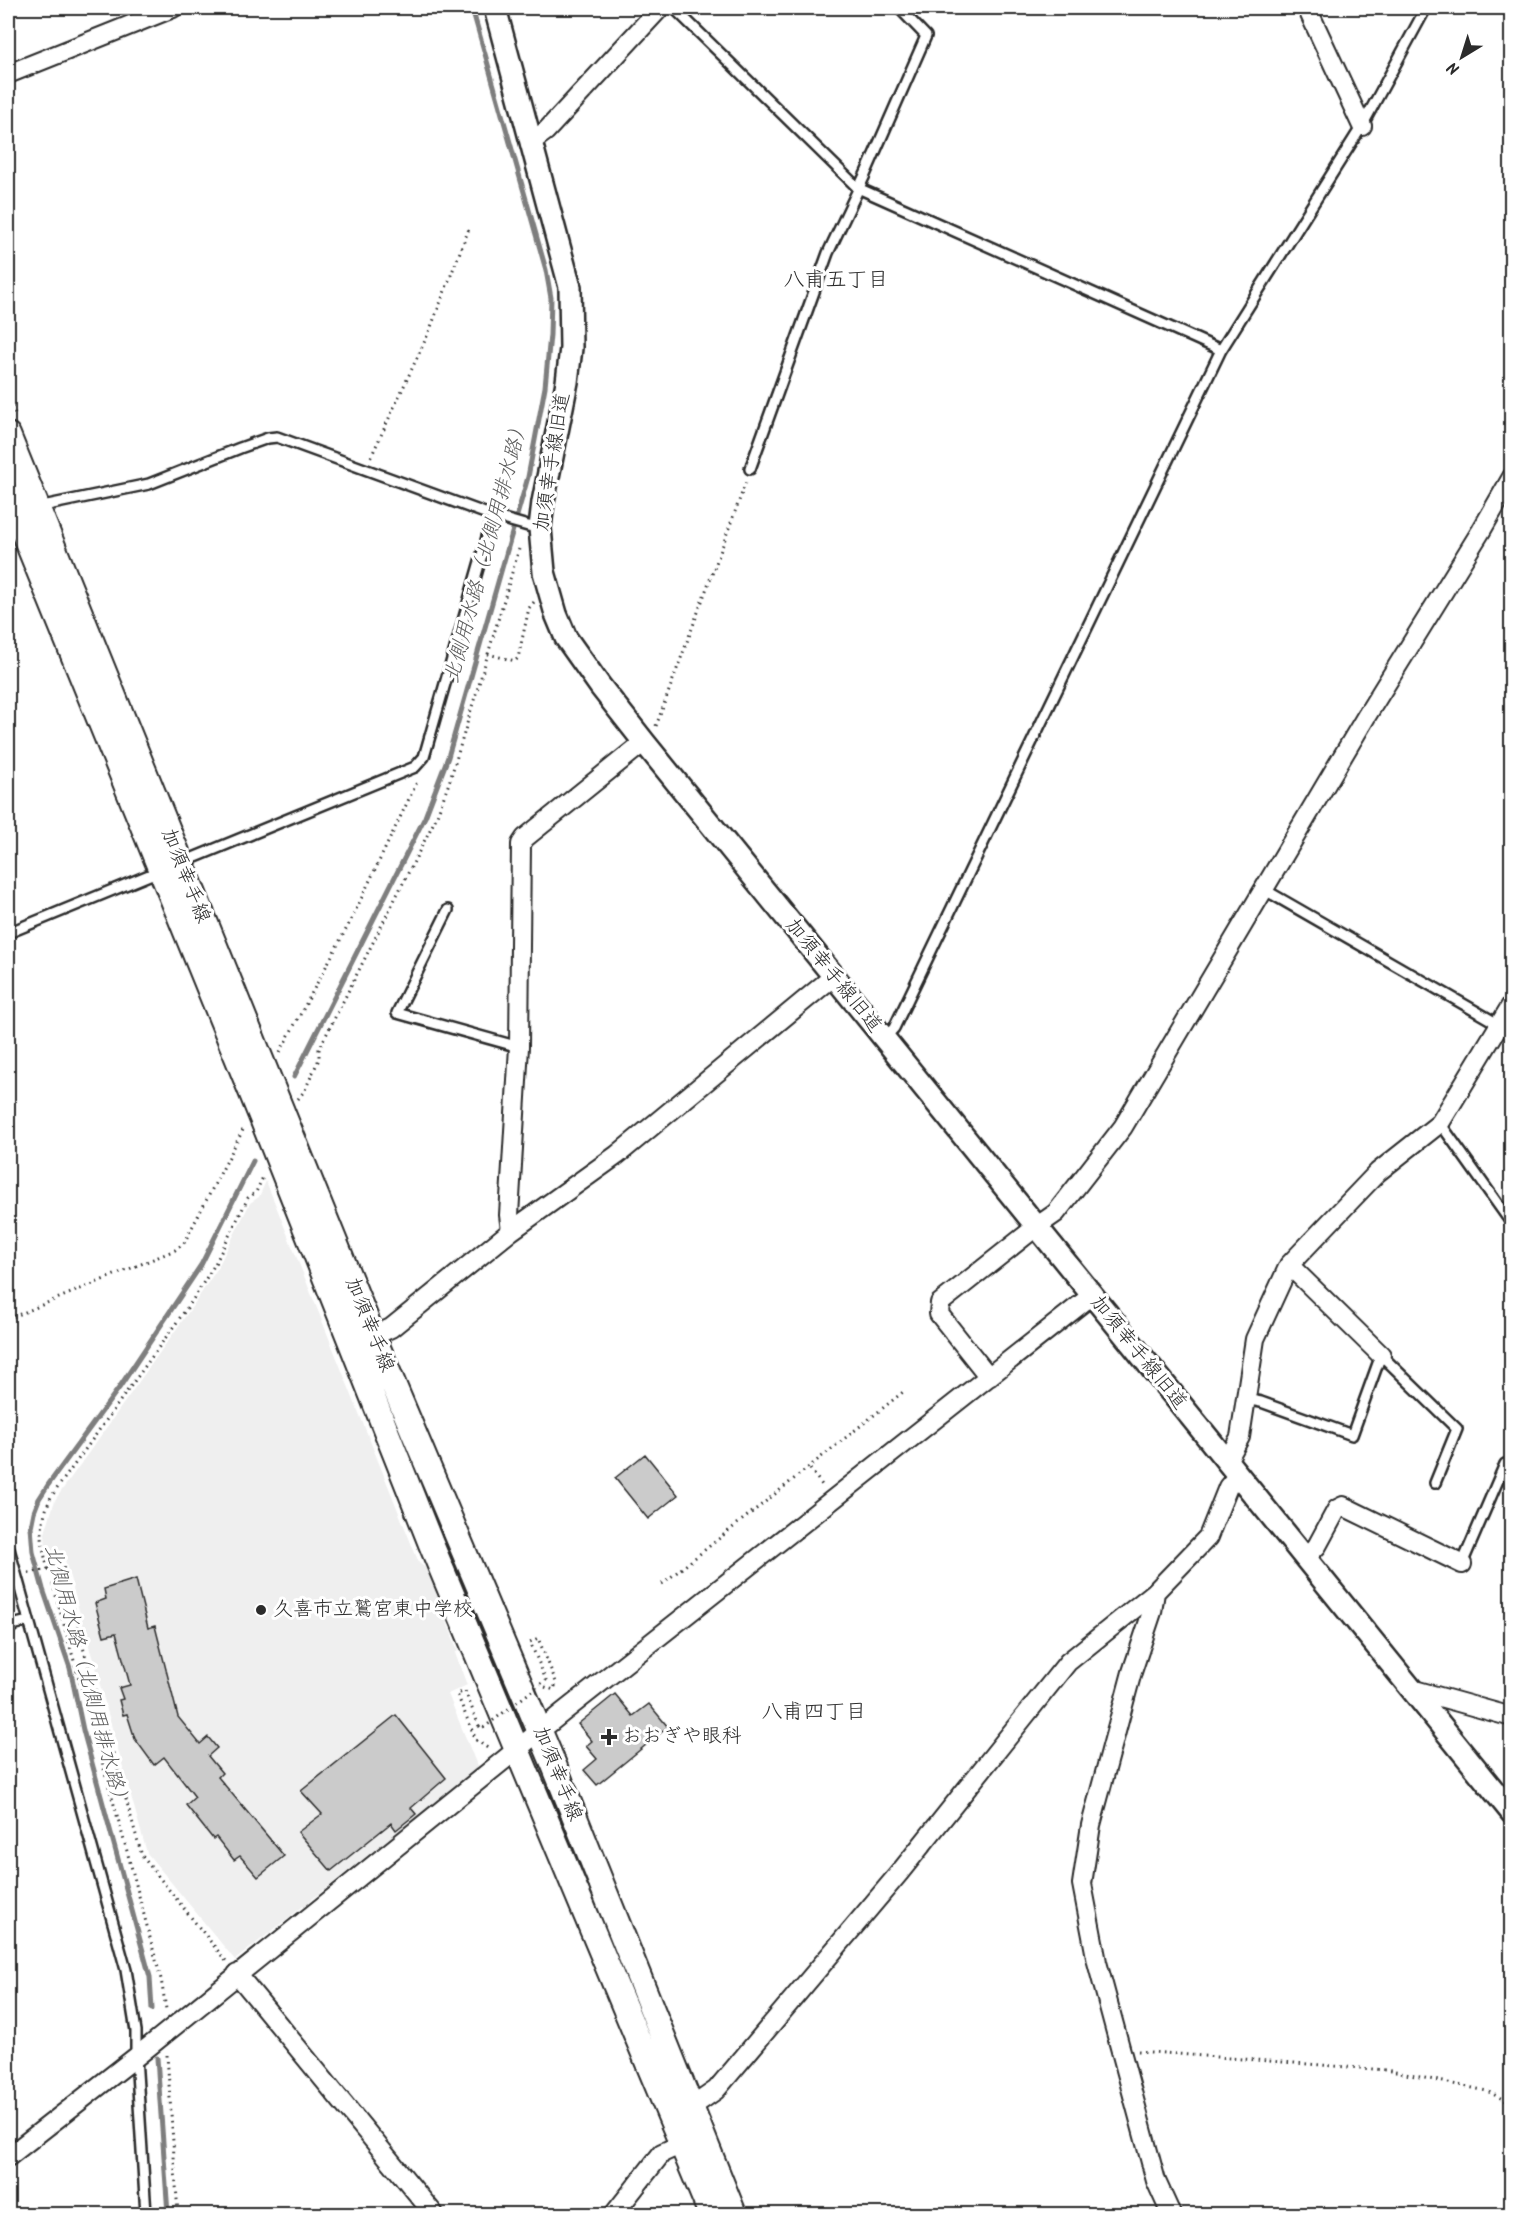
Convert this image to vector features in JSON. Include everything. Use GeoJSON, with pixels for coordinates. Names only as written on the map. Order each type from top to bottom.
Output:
{"type":"FeatureCollection","features":[{"type":"Feature","properties":{"kind":"main road","name":"加須幸手線"},"geometry":{"type":"LineString","coordinates":[[8,435],[17,510],[171,867],[262,1063],[373,1336],[540,1731],[734,2214]]}},
{"type":"Feature","properties":{"kind":"main road","name":"加須幸手線"},"geometry":{"type":"LineString","coordinates":[[171,867],[261,1116],[431,1544],[711,2214]]}},
{"type":"Feature","properties":{"kind":"street"},"geometry":{"type":"LineString","coordinates":[[8,74],[173,8]]}},
{"type":"Feature","properties":{"kind":"street","name":"加須幸手線旧道"},"geometry":{"type":"LineString","coordinates":[[495,8],[570,287],[569,359],[534,527],[541,549],[550,596],[566,638],[578,657],[644,742],[1512,1813]]}},
{"type":"Feature","properties":{"kind":"street"},"geometry":{"type":"LineString","coordinates":[[530,142],[546,131],[660,8]]}},
{"type":"Feature","properties":{"kind":"street"},"geometry":{"type":"LineString","coordinates":[[1307,8],[1362,126]]}},
{"type":"Feature","properties":{"kind":"street"},"geometry":{"type":"LineString","coordinates":[[989,1377],[939,1314],[940,1304],[1056,1213],[1123,1127],[1265,890],[1366,715],[1481,531],[1512,477]]}},
{"type":"Feature","properties":{"kind":"street"},"geometry":{"type":"LineString","coordinates":[[511,1231],[509,1215],[519,1047],[521,844],[525,838],[644,742]]}},
{"type":"Feature","properties":{"kind":"street"},"geometry":{"type":"LineString","coordinates":[[373,1336],[391,1328],[511,1231],[617,1155],[834,976]]}},
{"type":"Feature","properties":{"kind":"street"},"geometry":{"type":"LineString","coordinates":[[690,2108],[716,2090],[900,1872],[1068,1662],[1155,1592],[1208,1537],[1228,1487],[1240,1437],[1255,1339],[1289,1265],[1378,1172],[1440,1123],[1505,1028],[1512,1004]]}},
{"type":"Feature","properties":{"kind":"street"},"geometry":{"type":"LineString","coordinates":[[1289,1265],[1381,1354]]}},
{"type":"Feature","properties":{"kind":"street"},"geometry":{"type":"LineString","coordinates":[[8,2157],[136,2057],[540,1731],[1091,1296]]}},
{"type":"Feature","properties":{"kind":"street"},"geometry":{"type":"LineString","coordinates":[[1305,1559],[1317,1546],[1337,1509],[1343,1506],[1462,1564]]}},
{"type":"Feature","properties":{"kind":"street"},"geometry":{"type":"LineString","coordinates":[[1155,1592],[1152,1612],[1132,1672],[1091,1825],[1082,1884],[1096,1962],[1120,2051],[1156,2181],[1171,2214]]}},
{"type":"Feature","properties":{"kind":"street"},"geometry":{"type":"LineString","coordinates":[[1411,1689],[1512,1717]]}},
{"type":"Feature","properties":{"kind":"street"},"geometry":{"type":"LineString","coordinates":[[237,1974],[434,2214]]}},
{"type":"Feature","properties":{"kind":"street"},"geometry":{"type":"LineString","coordinates":[[614,2214],[662,2153],[682,2144]]}},
{"type":"Feature","properties":{"kind":"lane"},"geometry":{"type":"LineString","coordinates":[[674,8],[858,188],[1221,350]]}},
{"type":"Feature","properties":{"kind":"lane"},"geometry":{"type":"LineString","coordinates":[[750,469],[828,253],[926,36],[899,8]]}},
{"type":"Feature","properties":{"kind":"lane"},"geometry":{"type":"LineString","coordinates":[[884,1039],[894,1028],[1221,350],[1362,126],[1426,8]]}},
{"type":"Feature","properties":{"kind":"lane"},"geometry":{"type":"LineString","coordinates":[[17,510],[148,484],[268,438],[277,437],[493,516],[534,527]]}},
{"type":"Feature","properties":{"kind":"lane"},"geometry":{"type":"LineString","coordinates":[[8,933],[415,767],[424,757],[493,516]]}},
{"type":"Feature","properties":{"kind":"lane"},"geometry":{"type":"LineString","coordinates":[[1265,890],[1505,1028]]}},
{"type":"Feature","properties":{"kind":"lane"},"geometry":{"type":"LineString","coordinates":[[448,910],[397,1013],[519,1047]]}},
{"type":"Feature","properties":{"kind":"lane"},"geometry":{"type":"LineString","coordinates":[[1440,1123],[1512,1224]]}},
{"type":"Feature","properties":{"kind":"lane"},"geometry":{"type":"LineString","coordinates":[[1245,1399],[1260,1402],[1352,1435],[1381,1354],[1457,1429],[1435,1483]]}},
{"type":"Feature","properties":{"kind":"lane"},"geometry":{"type":"LineString","coordinates":[[1462,1564],[1506,1464],[1512,1467]]}},
{"type":"Feature","properties":{"kind":"lane"},"geometry":{"type":"LineString","coordinates":[[8,1545],[126,1971],[136,2031],[146,2214]]}},
{"type":"Feature","properties":{"kind":"lane"},"geometry":{"type":"LineString","coordinates":[[8,1630],[16,1624],[29,1621]]}},
{"type":"Feature","properties":{"kind":"path"},"geometry":{"type":"LineString","coordinates":[[365,469],[429,332],[470,226]]}},
{"type":"Feature","properties":{"kind":"path"},"geometry":{"type":"LineString","coordinates":[[644,742],[655,728],[750,469]]}},
{"type":"Feature","properties":{"kind":"path"},"geometry":{"type":"LineString","coordinates":[[294,1102],[305,1090],[319,1059],[319,1049],[436,818],[449,783],[519,549]]}},
{"type":"Feature","properties":{"kind":"path"},"geometry":{"type":"LineString","coordinates":[[488,654],[515,661],[520,651],[529,608],[536,601],[550,596]]}},
{"type":"Feature","properties":{"kind":"path"},"geometry":{"type":"LineString","coordinates":[[262,1063],[276,1057],[284,1048],[350,922],[419,782],[415,767]]}},
{"type":"Feature","properties":{"kind":"path"},"geometry":{"type":"LineString","coordinates":[[8,1319],[175,1250],[184,1244],[244,1128],[261,1116]]}},
{"type":"Feature","properties":{"kind":"path"},"geometry":{"type":"LineString","coordinates":[[46,1569],[41,1536],[43,1515],[51,1497],[192,1301],[215,1264],[248,1198],[256,1192],[268,1171]]}},
{"type":"Feature","properties":{"kind":"path"},"geometry":{"type":"LineString","coordinates":[[662,1584],[903,1392]]}},
{"type":"Feature","properties":{"kind":"path"},"geometry":{"type":"LineString","coordinates":[[810,1468],[825,1488]]}},
{"type":"Feature","properties":{"kind":"path"},"geometry":{"type":"LineString","coordinates":[[31,1573],[63,1566],[83,1647],[142,1856],[237,1974]]}},
{"type":"Feature","properties":{"kind":"path"},"geometry":{"type":"LineString","coordinates":[[67,1581],[53,1585],[139,1894],[167,2012]]}},
{"type":"Feature","properties":{"kind":"path"},"geometry":{"type":"LineString","coordinates":[[488,1748],[476,1740],[457,1694],[465,1691],[482,1730],[546,1680],[530,1642],[538,1638],[556,1682],[554,1690]]}},
{"type":"Feature","properties":{"kind":"path"},"geometry":{"type":"LineString","coordinates":[[166,2047],[178,2214]]}},
{"type":"Feature","properties":{"kind":"path"},"geometry":{"type":"LineString","coordinates":[[1120,2051],[1386,2070],[1487,2091],[1512,2104]]}},
{"type":"Feature","properties":{"kind":"shaded area","name":"久喜市立鷲宮東中学校"},"geometry":{"type":"Polygon","coordinates":[[[266,1181],[419,1563],[427,1569],[458,1651],[455,1653],[467,1685],[448,1694],[476,1763],[480,1767],[235,1960],[147,1853],[65,1560],[51,1562],[46,1549],[45,1533],[55,1500],[192,1307],[217,1269],[250,1203],[259,1197],[266,1181]]]}},
{"type":"Feature","properties":{"kind":"building"},"geometry":{"type":"Polygon","coordinates":[[[645,1454],[678,1495],[648,1519],[615,1478],[645,1454]]]}},
{"type":"Feature","properties":{"kind":"building"},"geometry":{"type":"Polygon","coordinates":[[[136,1579],[148,1628],[155,1626],[178,1717],[200,1744],[208,1737],[217,1748],[208,1756],[222,1773],[218,1777],[284,1856],[258,1877],[240,1856],[234,1860],[216,1837],[213,1839],[186,1805],[195,1797],[164,1757],[154,1765],[135,1739],[127,1714],[123,1715],[119,1700],[123,1699],[119,1688],[130,1685],[116,1633],[104,1636],[95,1603],[106,1599],[104,1589],[136,1579]]]}},
{"type":"Feature","properties":{"kind":"building"},"geometry":{"type":"Polygon","coordinates":[[[615,1694],[633,1716],[649,1704],[668,1727],[597,1785],[584,1770],[597,1759],[586,1746],[592,1741],[578,1724],[615,1694]]]}},
{"type":"Feature","properties":{"kind":"building"},"geometry":{"type":"Polygon","coordinates":[[[396,1715],[446,1778],[411,1808],[416,1814],[396,1830],[391,1823],[331,1871],[298,1832],[322,1814],[301,1791],[396,1715]]]}},
{"type":"Feature","properties":{"kind":"waterway","name":"北側用水路（北側用排水路）"},"geometry":{"type":"LineString","coordinates":[[294,1077],[425,817],[448,757],[528,477],[545,387],[551,298],[546,270],[472,8]]}},
{"type":"Feature","properties":{"kind":"waterway","name":"北側用水路（北側用排水路）"},"geometry":{"type":"LineString","coordinates":[[152,2009],[150,1977],[83,1730],[70,1668],[33,1552],[31,1527],[39,1499],[48,1485],[119,1388],[201,1265],[253,1161]]}},
{"type":"Feature","properties":{"kind":"waterway","name":"北側用水路（北側用排水路）"},"geometry":{"type":"LineString","coordinates":[[157,2058],[168,2214]]}},
{"type":"Feature","properties":{"kind":"place","name":"久喜市立鷲宮東中学校"},"geometry":{"type":"Point","coordinates":[261,1610]}},
{"type":"Feature","properties":{"kind":"place","name":"おおぎや眼科"},"geometry":{"type":"Point","coordinates":[609,1737]}},
{"type":"Feature","properties":{"kind":"district","name":"八甫五丁目"},"geometry":{"type":"Point","coordinates":[836,280]}},
{"type":"Feature","properties":{"kind":"district","name":"八甫四丁目"},"geometry":{"type":"Point","coordinates":[814,1712]}}]}
